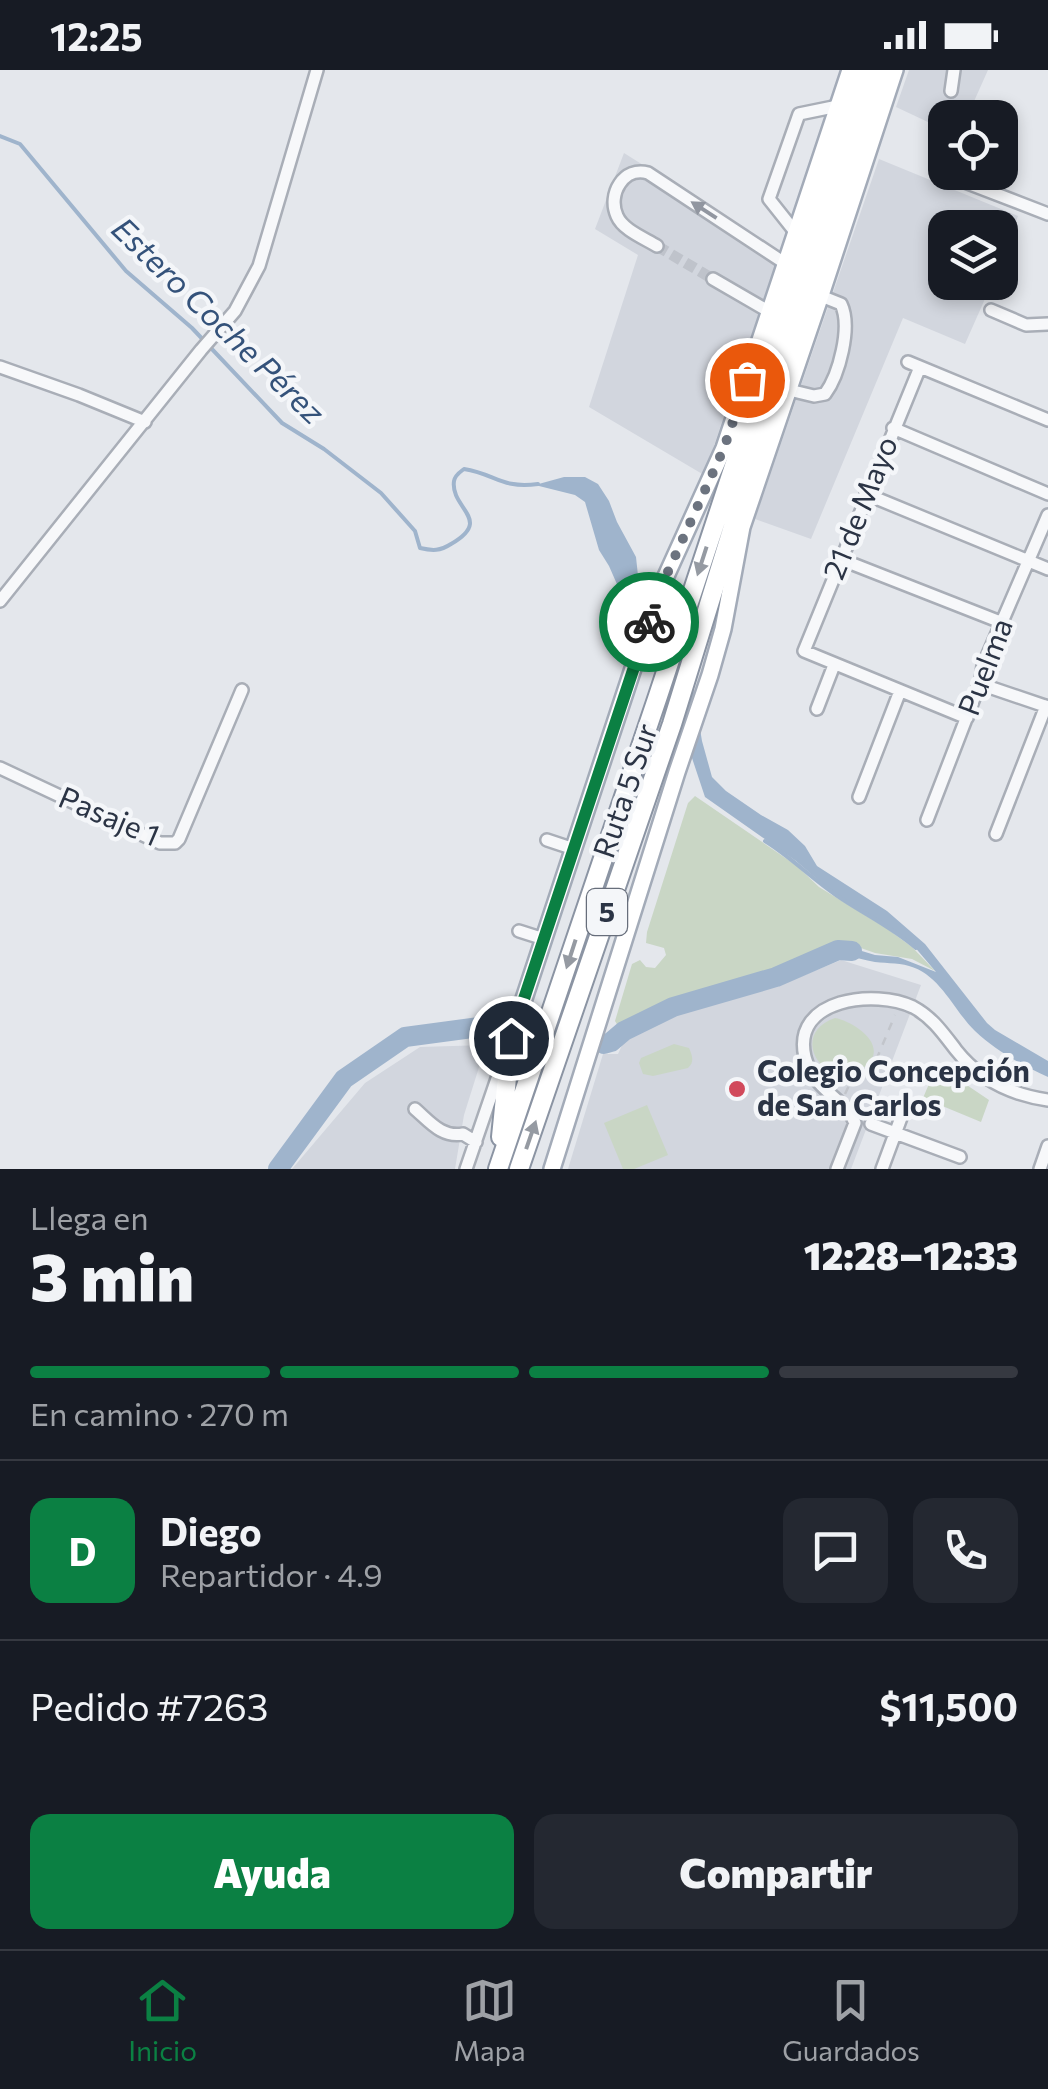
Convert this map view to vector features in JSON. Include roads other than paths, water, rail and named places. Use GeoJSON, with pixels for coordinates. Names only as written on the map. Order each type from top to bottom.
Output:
{"type":"FeatureCollection","features":[{"type":"Feature","properties":{"kind":"highway","name":"Ruta 5 Sur"},"geometry":{"type":"LineString","coordinates":[[496,1169],[866,70]]}},
{"type":"Feature","properties":{"kind":"highway","name":"Ruta 5 Sur"},"geometry":{"type":"LineString","coordinates":[[519,1169],[672,724],[795,326],[882,70]]}},
{"type":"Feature","properties":{"kind":"highway"},"geometry":{"type":"LineString","coordinates":[[496,1169],[511,1038]]}},
{"type":"Feature","properties":{"kind":"main road"},"geometry":{"type":"LineString","coordinates":[[511,1038],[657,596],[724,448],[850,70]]}},
{"type":"Feature","properties":{"kind":"main road"},"geometry":{"type":"LineString","coordinates":[[552,1169],[710,675],[742,527],[895,70]]}},
{"type":"Feature","properties":{"kind":"street"},"geometry":{"type":"LineString","coordinates":[[0,601],[235,311],[259,266],[317,70]]}},
{"type":"Feature","properties":{"kind":"street"},"geometry":{"type":"LineString","coordinates":[[951,92],[954,70]]}},
{"type":"Feature","properties":{"kind":"street"},"geometry":{"type":"LineString","coordinates":[[796,234],[770,199],[799,114],[838,106]]}},
{"type":"Feature","properties":{"kind":"street"},"geometry":{"type":"LineString","coordinates":[[657,246],[627,228],[616,214],[615,196],[630,172],[648,174],[786,264]]}},
{"type":"Feature","properties":{"kind":"street"},"geometry":{"type":"LineString","coordinates":[[986,190],[1048,214]]}},
{"type":"Feature","properties":{"kind":"street"},"geometry":{"type":"LineString","coordinates":[[713,279],[770,312]]}},
{"type":"Feature","properties":{"kind":"street"},"geometry":{"type":"LineString","coordinates":[[789,390],[814,396],[824,394],[833,383],[845,312],[842,304],[821,296]]}},
{"type":"Feature","properties":{"kind":"street"},"geometry":{"type":"LineString","coordinates":[[990,310],[1026,325],[1048,324]]}},
{"type":"Feature","properties":{"kind":"street","name":"21 de Mayo"},"geometry":{"type":"LineString","coordinates":[[834,665],[804,651],[893,428],[914,364],[1048,420]]}},
{"type":"Feature","properties":{"kind":"street"},"geometry":{"type":"LineString","coordinates":[[0,367],[144,422]]}},
{"type":"Feature","properties":{"kind":"street"},"geometry":{"type":"LineString","coordinates":[[893,428],[1048,494]]}},
{"type":"Feature","properties":{"kind":"street"},"geometry":{"type":"LineString","coordinates":[[866,494],[1048,569]]}},
{"type":"Feature","properties":{"kind":"street","name":"Puelma"},"geometry":{"type":"LineString","coordinates":[[927,820],[983,666],[1048,515]]}},
{"type":"Feature","properties":{"kind":"street"},"geometry":{"type":"LineString","coordinates":[[840,558],[1002,623]]}},
{"type":"Feature","properties":{"kind":"street"},"geometry":{"type":"LineString","coordinates":[[816,709],[834,665],[967,718]]}},
{"type":"Feature","properties":{"kind":"street"},"geometry":{"type":"LineString","coordinates":[[981,680],[989,688],[1047,706],[996,834]]}},
{"type":"Feature","properties":{"kind":"street","name":"Pasaje 1"},"geometry":{"type":"LineString","coordinates":[[0,768],[160,844],[176,843],[242,690]]}},
{"type":"Feature","properties":{"kind":"street"},"geometry":{"type":"LineString","coordinates":[[859,797],[900,692]]}},
{"type":"Feature","properties":{"kind":"street"},"geometry":{"type":"LineString","coordinates":[[547,840],[574,849]]}},
{"type":"Feature","properties":{"kind":"street"},"geometry":{"type":"LineString","coordinates":[[519,931],[544,939]]}},
{"type":"Feature","properties":{"kind":"street"},"geometry":{"type":"LineString","coordinates":[[838,1169],[855,1124],[852,1115],[817,1082],[806,1060],[804,1042],[818,1013],[838,1003],[870,1000],[904,1004],[932,1020],[983,1076],[1016,1093],[1048,1100]]}},
{"type":"Feature","properties":{"kind":"street"},"geometry":{"type":"LineString","coordinates":[[466,1169],[511,1038]]}},
{"type":"Feature","properties":{"kind":"street"},"geometry":{"type":"LineString","coordinates":[[415,1109],[444,1133],[463,1134],[476,1142]]}},
{"type":"Feature","properties":{"kind":"street"},"geometry":{"type":"LineString","coordinates":[[882,1169],[902,1116]]}},
{"type":"Feature","properties":{"kind":"street"},"geometry":{"type":"LineString","coordinates":[[871,1124],[960,1157]]}},
{"type":"Feature","properties":{"kind":"street"},"geometry":{"type":"LineString","coordinates":[[1040,1169],[1048,1146]]}},
{"type":"Feature","properties":{"kind":"water"},"geometry":{"type":"Polygon","coordinates":[[[564,477],[585,477],[598,484],[609,501],[636,557],[639,585],[693,687],[712,777],[726,791],[788,830],[805,846],[817,866],[887,911],[925,944],[987,1023],[1048,1061],[1048,1077],[983,1038],[938,985],[920,970],[851,957],[832,959],[830,953],[835,948],[852,948],[898,957],[936,972],[913,945],[838,897],[796,861],[705,797],[674,687],[599,550],[585,502],[575,495],[535,485],[564,477]]]}},
{"type":"Feature","properties":{"kind":"waterway","name":"Estero Coche Pérez"},"geometry":{"type":"LineString","coordinates":[[0,136],[20,144],[126,271],[192,328],[282,423],[324,449],[381,493],[415,531],[420,548],[443,548],[469,528],[470,520],[454,491],[455,479],[464,469],[507,483],[538,484]]}},
{"type":"Feature","properties":{"kind":"waterway","name":"Estero Coche Pérez"},"geometry":{"type":"LineString","coordinates":[[765,841],[836,895],[916,948]]}},
{"type":"Feature","properties":{"kind":"waterway"},"geometry":{"type":"LineString","coordinates":[[604,1044],[673,1007],[776,977],[838,950],[852,951]]}},
{"type":"Feature","properties":{"kind":"waterway"},"geometry":{"type":"LineString","coordinates":[[278,1169],[344,1079],[405,1037],[487,1026]]}},
{"type":"Feature","properties":{"kind":"tunnel"},"geometry":{"type":"LineString","coordinates":[[657,246],[713,279]]}},
{"type":"Feature","properties":{"kind":"place","name":"Colegio Concepción de San Carlos"},"geometry":{"type":"Point","coordinates":[737,1089]}}]}
